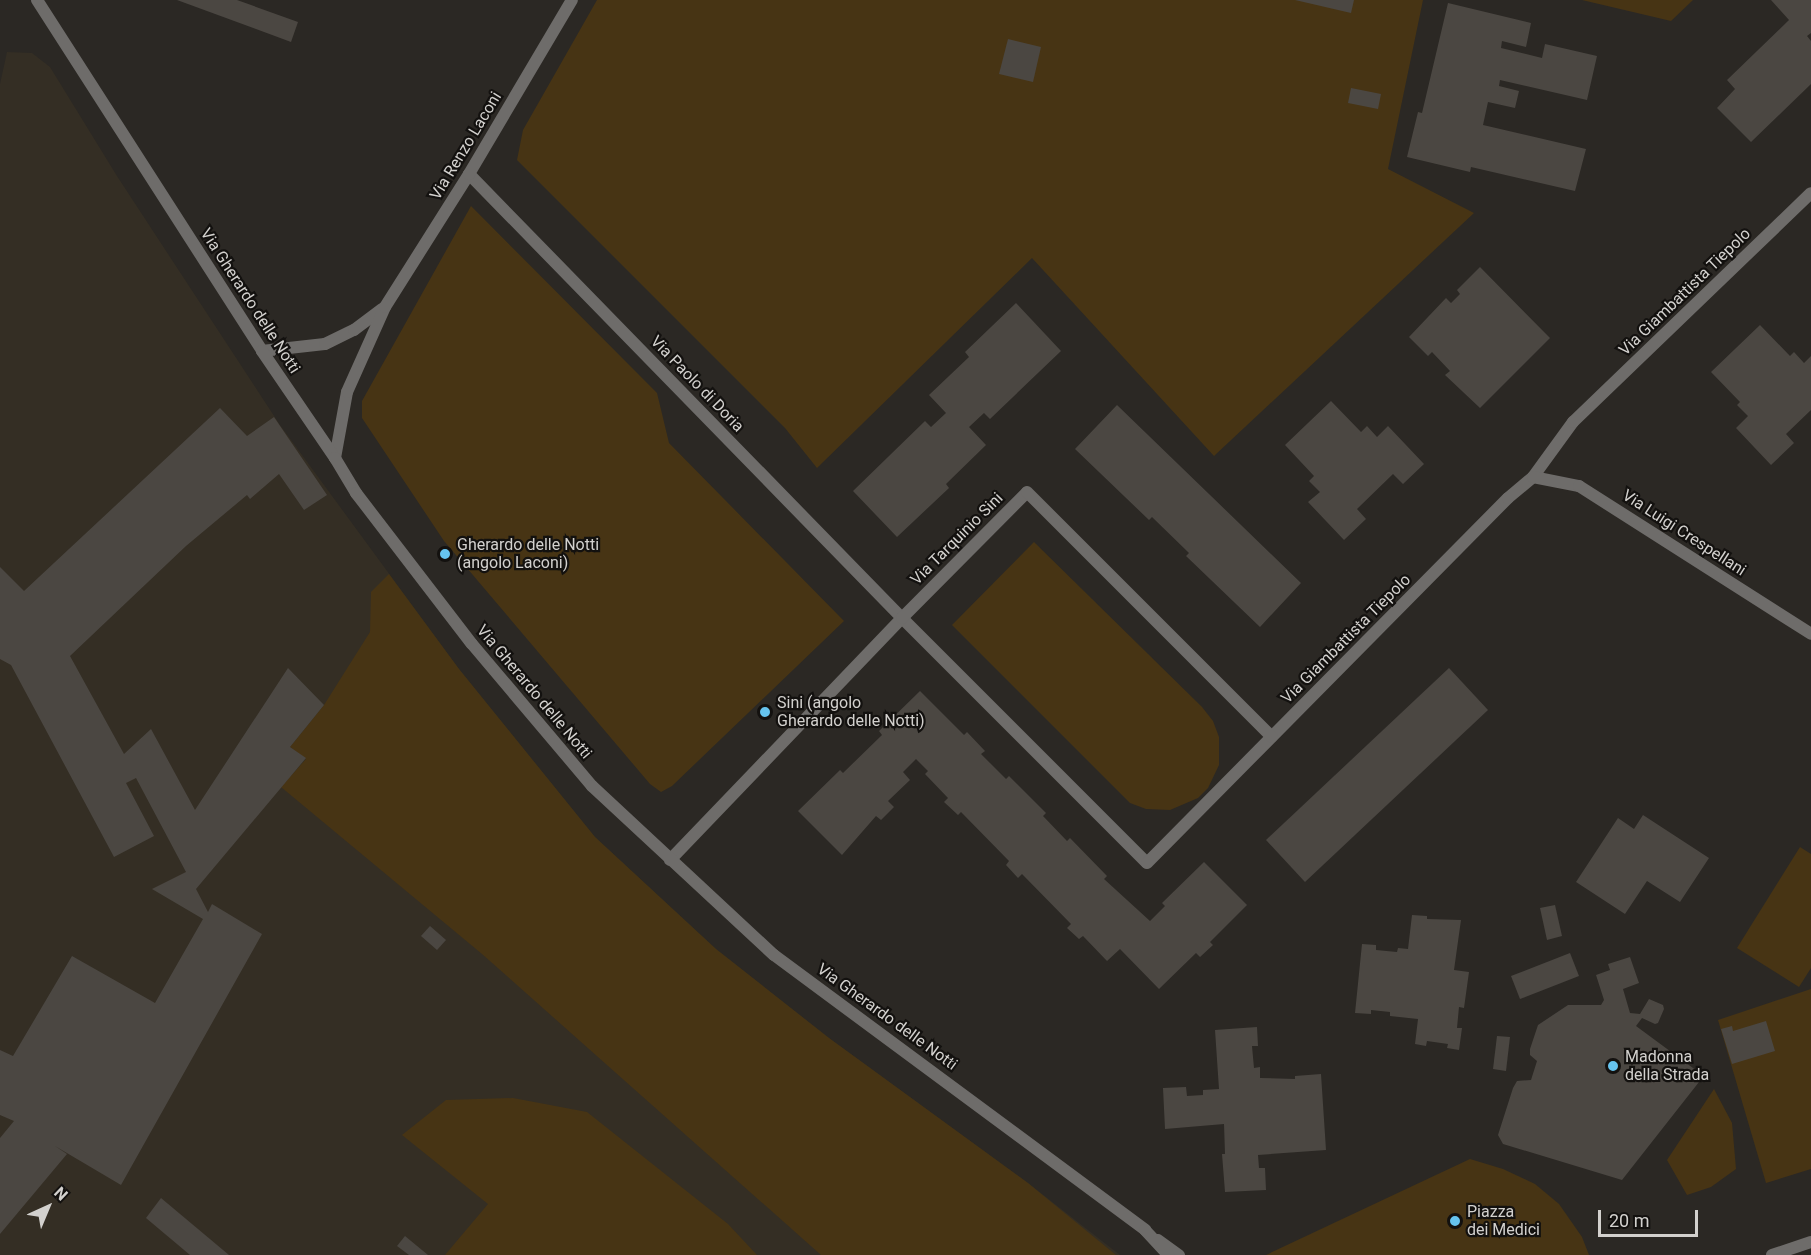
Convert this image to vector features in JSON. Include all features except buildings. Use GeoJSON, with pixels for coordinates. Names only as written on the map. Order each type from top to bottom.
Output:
{"type":"FeatureCollection","features":[{"type":"Feature","properties":{"kind":"street","name":"Via Gherardo delle Notti"},"geometry":{"type":"LineString","coordinates":[[38,0],[262,351],[335,458],[356,493],[472,644],[592,786],[774,955],[1145,1230],[1168,1255]]}},
{"type":"Feature","properties":{"kind":"street","name":"Via Renzo Laconi"},"geometry":{"type":"LineString","coordinates":[[335,458],[347,392],[385,307],[469,174],[572,0]]}},
{"type":"Feature","properties":{"kind":"street","name":"Via Paolo di Doria"},"geometry":{"type":"LineString","coordinates":[[469,174],[902,618]]}},
{"type":"Feature","properties":{"kind":"street","name":"Via Giambattista Tiepolo"},"geometry":{"type":"LineString","coordinates":[[902,618],[1147,863],[1508,498],[1533,477],[1573,422],[1811,193]]}},
{"type":"Feature","properties":{"kind":"street","name":"Via Renzo Laconi"},"geometry":{"type":"LineString","coordinates":[[262,351],[325,344],[354,330],[385,307]]}},
{"type":"Feature","properties":{"kind":"street","name":"Via Luigi Crespellani"},"geometry":{"type":"LineString","coordinates":[[1533,477],[1579,486],[1811,634]]}},
{"type":"Feature","properties":{"kind":"street","name":"Via Tarquinio Sini"},"geometry":{"type":"LineString","coordinates":[[670,860],[902,618],[1027,492],[1272,737]]}},
{"type":"Feature","properties":{"kind":"street"},"geometry":{"type":"LineString","coordinates":[[1145,1230],[1179,1255]]}},
{"type":"Feature","properties":{"kind":"street"},"geometry":{"type":"LineString","coordinates":[[1772,1255],[1811,1242]]}},
{"type":"Feature","properties":{"kind":"shaded area"},"geometry":{"type":"Polygon","coordinates":[[[597,0],[1423,0],[1388,169],[1474,213],[1214,456],[1032,258],[817,468],[785,428],[517,160],[523,130],[597,0]]]}},
{"type":"Feature","properties":{"kind":"shaded area"},"geometry":{"type":"Polygon","coordinates":[[[1582,0],[1693,0],[1671,21],[1582,0]]]}},
{"type":"Feature","properties":{"kind":"shaded area"},"geometry":{"type":"Polygon","coordinates":[[[7,52],[32,53],[50,67],[117,176],[280,425],[459,669],[595,837],[716,949],[829,1038],[1028,1183],[1120,1255],[0,1255],[0,84],[7,52]]]}},
{"type":"Feature","properties":{"kind":"shaded area"},"geometry":{"type":"Polygon","coordinates":[[[471,206],[657,393],[669,443],[844,621],[672,786],[661,792],[650,784],[444,541],[362,418],[362,401],[471,206]]]}},
{"type":"Feature","properties":{"kind":"shaded area"},"geometry":{"type":"Polygon","coordinates":[[[1034,542],[1202,707],[1213,721],[1219,737],[1219,765],[1208,788],[1198,798],[1170,810],[1146,809],[1130,803],[952,625],[1034,542]]]}},
{"type":"Feature","properties":{"kind":"shaded area"},"geometry":{"type":"Polygon","coordinates":[[[389,574],[459,669],[595,837],[716,949],[829,1038],[1028,1183],[1116,1255],[821,1255],[482,954],[281,787],[306,759],[290,747],[324,705],[370,632],[371,592],[389,574]]]}},
{"type":"Feature","properties":{"kind":"shaded area"},"geometry":{"type":"Polygon","coordinates":[[[1800,847],[1811,854],[1811,968],[1799,987],[1737,948],[1800,847]]]}},
{"type":"Feature","properties":{"kind":"shaded area"},"geometry":{"type":"Polygon","coordinates":[[[1811,989],[1811,1169],[1766,1183],[1718,1020],[1811,989]]]}},
{"type":"Feature","properties":{"kind":"shaded area"},"geometry":{"type":"Polygon","coordinates":[[[1714,1089],[1732,1123],[1736,1169],[1711,1187],[1687,1195],[1667,1160],[1714,1089]]]}},
{"type":"Feature","properties":{"kind":"shaded area"},"geometry":{"type":"Polygon","coordinates":[[[513,1098],[587,1112],[728,1224],[757,1255],[445,1255],[488,1204],[402,1135],[446,1100],[513,1098]]]}},
{"type":"Feature","properties":{"kind":"shaded area","name":"Piazza dei Medici"},"geometry":{"type":"Polygon","coordinates":[[[1470,1159],[1503,1169],[1535,1184],[1559,1204],[1582,1237],[1589,1255],[1266,1255],[1470,1159]]]}},
{"type":"Feature","properties":{"kind":"place","name":"Gherardo delle Notti (angolo Laconi)"},"geometry":{"type":"Point","coordinates":[445,554]}},
{"type":"Feature","properties":{"kind":"place","name":"Sini (angolo Gherardo delle Notti)"},"geometry":{"type":"Point","coordinates":[765,712]}},
{"type":"Feature","properties":{"kind":"place","name":"Madonna della Strada"},"geometry":{"type":"Point","coordinates":[1613,1066]}},
{"type":"Feature","properties":{"kind":"place","name":"Piazza dei Medici"},"geometry":{"type":"Point","coordinates":[1455,1221]}}]}
